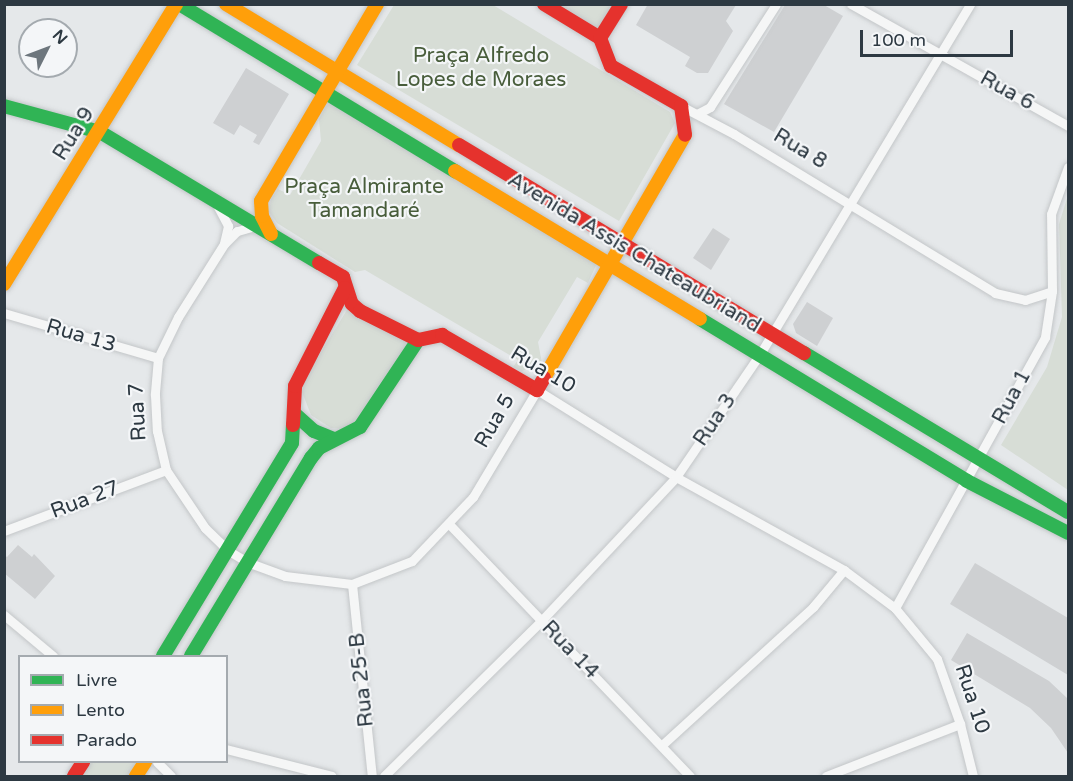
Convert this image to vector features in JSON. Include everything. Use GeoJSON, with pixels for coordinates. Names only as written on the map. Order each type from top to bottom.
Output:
{"type":"FeatureCollection","features":[{"type":"Feature","properties":{"kind":"main road","name":"Avenida Assis Chateaubriand"},"geometry":{"type":"LineString","coordinates":[[177,4],[967,481],[1068,533]]}},
{"type":"Feature","properties":{"kind":"main road","name":"Rua 9"},"geometry":{"type":"LineString","coordinates":[[4,284],[177,4]]}},
{"type":"Feature","properties":{"kind":"main road","name":"Avenida Assis Chateaubriand"},"geometry":{"type":"LineString","coordinates":[[226,4],[770,336],[978,461],[1068,512]]}},
{"type":"Feature","properties":{"kind":"main road"},"geometry":{"type":"LineString","coordinates":[[272,234],[262,216],[261,201],[377,4]]}},
{"type":"Feature","properties":{"kind":"main road"},"geometry":{"type":"LineString","coordinates":[[544,4],[600,38],[621,4]]}},
{"type":"Feature","properties":{"kind":"main road","name":"Rua 8"},"geometry":{"type":"LineString","coordinates":[[600,38],[611,66],[681,106]]}},
{"type":"Feature","properties":{"kind":"main road"},"geometry":{"type":"LineString","coordinates":[[4,106],[100,132],[217,206],[272,234],[343,277],[352,304],[360,311],[418,340],[360,427],[334,440],[311,458],[192,655]]}},
{"type":"Feature","properties":{"kind":"main road","name":"Rua 5"},"geometry":{"type":"LineString","coordinates":[[537,390],[685,135],[681,106]]}},
{"type":"Feature","properties":{"kind":"main road"},"geometry":{"type":"LineString","coordinates":[[164,655],[292,443],[296,415],[292,400],[296,386],[345,288]]}},
{"type":"Feature","properties":{"kind":"main road","name":"Rua 10"},"geometry":{"type":"LineString","coordinates":[[418,340],[442,335],[537,390]]}},
{"type":"Feature","properties":{"kind":"main road"},"geometry":{"type":"LineString","coordinates":[[296,415],[314,431],[334,440]]}},
{"type":"Feature","properties":{"kind":"main road"},"geometry":{"type":"LineString","coordinates":[[75,777],[82,763]]}},
{"type":"Feature","properties":{"kind":"main road"},"geometry":{"type":"LineString","coordinates":[[136,777],[144,763]]}},
{"type":"Feature","properties":{"kind":"street"},"geometry":{"type":"LineString","coordinates":[[697,114],[710,107],[776,4]]}},
{"type":"Feature","properties":{"kind":"street","name":"Rua 6"},"geometry":{"type":"LineString","coordinates":[[851,4],[1068,126]]}},
{"type":"Feature","properties":{"kind":"street","name":"Rua 3"},"geometry":{"type":"LineString","coordinates":[[384,777],[541,621],[676,477],[760,354],[970,4]]}},
{"type":"Feature","properties":{"kind":"street","name":"Rua 8"},"geometry":{"type":"LineString","coordinates":[[681,106],[851,205],[995,293],[1025,300],[1052,291]]}},
{"type":"Feature","properties":{"kind":"street","name":"Rua 1"},"geometry":{"type":"LineString","coordinates":[[895,608],[1045,337],[1052,291],[1051,214],[1068,167]]}},
{"type":"Feature","properties":{"kind":"street"},"geometry":{"type":"LineString","coordinates":[[217,206],[228,226],[224,244]]}},
{"type":"Feature","properties":{"kind":"street","name":"Rua 7"},"geometry":{"type":"LineString","coordinates":[[247,562],[229,551],[205,528],[166,470],[157,431],[158,358],[224,244],[237,231],[255,226]]}},
{"type":"Feature","properties":{"kind":"street","name":"Rua 13"},"geometry":{"type":"LineString","coordinates":[[4,313],[158,358]]}},
{"type":"Feature","properties":{"kind":"street","name":"Rua 10"},"geometry":{"type":"LineString","coordinates":[[537,390],[676,477],[844,570],[895,608],[937,659],[960,724],[973,777]]}},
{"type":"Feature","properties":{"kind":"street","name":"Rua 5"},"geometry":{"type":"LineString","coordinates":[[247,562],[285,576],[352,584],[412,561],[449,524],[505,448],[537,390]]}},
{"type":"Feature","properties":{"kind":"street","name":"Rua 27"},"geometry":{"type":"LineString","coordinates":[[4,531],[166,470]]}},
{"type":"Feature","properties":{"kind":"street","name":"Rua 14"},"geometry":{"type":"LineString","coordinates":[[449,524],[690,777]]}},
{"type":"Feature","properties":{"kind":"street"},"geometry":{"type":"LineString","coordinates":[[662,745],[813,607],[844,570]]}},
{"type":"Feature","properties":{"kind":"street","name":"Rua 25-B"},"geometry":{"type":"LineString","coordinates":[[352,584],[372,777]]}},
{"type":"Feature","properties":{"kind":"street"},"geometry":{"type":"LineString","coordinates":[[4,615],[51,655]]}},
{"type":"Feature","properties":{"kind":"street"},"geometry":{"type":"LineString","coordinates":[[826,777],[960,724]]}},
{"type":"Feature","properties":{"kind":"street"},"geometry":{"type":"LineString","coordinates":[[228,750],[332,777]]}},
{"type":"Feature","properties":{"kind":"street"},"geometry":{"type":"LineString","coordinates":[[158,763],[171,777]]}},
{"type":"Feature","properties":{"kind":"green space","name":"Praça Alfredo Lopes de Moraes"},"geometry":{"type":"Polygon","coordinates":[[[394,5],[493,5],[670,112],[675,123],[619,221],[357,65],[394,5]]]}},
{"type":"Feature","properties":{"kind":"green space"},"geometry":{"type":"Polygon","coordinates":[[[553,5],[613,5],[597,30],[553,5]]]}},
{"type":"Feature","properties":{"kind":"green space","name":"Praça Almirante Tamandaré"},"geometry":{"type":"Polygon","coordinates":[[[333,103],[597,263],[588,283],[577,277],[538,342],[542,363],[522,371],[513,367],[518,360],[365,270],[355,272],[277,223],[269,212],[271,199],[278,189],[290,195],[321,141],[319,119],[326,106],[333,103]]]}},
{"type":"Feature","properties":{"kind":"green space"},"geometry":{"type":"Polygon","coordinates":[[[1068,195],[1068,490],[1001,445],[1047,367],[1062,317],[1059,224],[1068,195]]]}},
{"type":"Feature","properties":{"kind":"green space"},"geometry":{"type":"Polygon","coordinates":[[[350,305],[409,343],[354,425],[344,429],[331,428],[311,415],[302,392],[305,378],[350,305]]]}},
{"type":"Feature","properties":{"kind":"green space"},"geometry":{"type":"Polygon","coordinates":[[[90,763],[138,763],[131,776],[82,776],[90,763]]]}},
{"type":"Feature","properties":{"kind":"building"},"geometry":{"type":"Polygon","coordinates":[[[648,4],[736,5],[726,21],[733,31],[708,73],[697,73],[685,66],[690,57],[636,25],[648,4]]]}},
{"type":"Feature","properties":{"kind":"building"},"geometry":{"type":"Polygon","coordinates":[[[785,5],[824,5],[843,16],[774,132],[724,104],[785,5]]]}},
{"type":"Feature","properties":{"kind":"building"},"geometry":{"type":"Polygon","coordinates":[[[246,68],[289,94],[259,145],[253,142],[257,135],[240,125],[234,135],[213,123],[246,68]]]}},
{"type":"Feature","properties":{"kind":"building"},"geometry":{"type":"Polygon","coordinates":[[[713,228],[730,239],[711,270],[693,258],[713,228]]]}},
{"type":"Feature","properties":{"kind":"building"},"geometry":{"type":"Polygon","coordinates":[[[807,302],[833,318],[817,346],[796,333],[793,324],[807,302]]]}},
{"type":"Feature","properties":{"kind":"building"},"geometry":{"type":"Polygon","coordinates":[[[18,545],[32,557],[34,554],[55,576],[35,599],[4,573],[4,555],[7,557],[18,545]]]}},
{"type":"Feature","properties":{"kind":"building"},"geometry":{"type":"Polygon","coordinates":[[[975,563],[1068,618],[1068,675],[950,604],[975,563]]]}},
{"type":"Feature","properties":{"kind":"building"},"geometry":{"type":"Polygon","coordinates":[[[967,633],[1049,681],[1067,698],[1068,753],[1051,728],[1030,708],[951,660],[967,633]]]}},
{"type":"Feature","properties":{"kind":"traffic: fast"},"geometry":{"type":"LineString","coordinates":[[179,4],[455,171]]}},
{"type":"Feature","properties":{"kind":"traffic: fast"},"geometry":{"type":"LineString","coordinates":[[4,106],[100,132],[319,263]]}},
{"type":"Feature","properties":{"kind":"traffic: fast"},"geometry":{"type":"LineString","coordinates":[[700,319],[967,481],[1068,533]]}},
{"type":"Feature","properties":{"kind":"traffic: fast"},"geometry":{"type":"LineString","coordinates":[[192,655],[311,458],[319,448],[360,427],[418,340]]}},
{"type":"Feature","properties":{"kind":"traffic: fast"},"geometry":{"type":"LineString","coordinates":[[804,353],[1068,512]]}},
{"type":"Feature","properties":{"kind":"traffic: fast"},"geometry":{"type":"LineString","coordinates":[[296,415],[314,431],[334,439]]}},
{"type":"Feature","properties":{"kind":"traffic: fast"},"geometry":{"type":"LineString","coordinates":[[164,655],[292,443],[293,425]]}},
{"type":"Feature","properties":{"kind":"traffic: slow"},"geometry":{"type":"LineString","coordinates":[[4,284],[176,4]]}},
{"type":"Feature","properties":{"kind":"traffic: slow"},"geometry":{"type":"LineString","coordinates":[[226,4],[459,145]]}},
{"type":"Feature","properties":{"kind":"traffic: slow"},"geometry":{"type":"LineString","coordinates":[[271,234],[262,216],[261,201],[377,4]]}},
{"type":"Feature","properties":{"kind":"traffic: slow"},"geometry":{"type":"LineString","coordinates":[[544,378],[685,135]]}},
{"type":"Feature","properties":{"kind":"traffic: slow"},"geometry":{"type":"LineString","coordinates":[[455,171],[700,319]]}},
{"type":"Feature","properties":{"kind":"traffic: slow"},"geometry":{"type":"LineString","coordinates":[[136,776],[144,763]]}},
{"type":"Feature","properties":{"kind":"traffic: jam"},"geometry":{"type":"LineString","coordinates":[[544,4],[600,38],[611,66],[681,106],[685,135]]}},
{"type":"Feature","properties":{"kind":"traffic: jam"},"geometry":{"type":"LineString","coordinates":[[600,38],[621,4]]}},
{"type":"Feature","properties":{"kind":"traffic: jam"},"geometry":{"type":"LineString","coordinates":[[459,145],[804,353]]}},
{"type":"Feature","properties":{"kind":"traffic: jam"},"geometry":{"type":"LineString","coordinates":[[319,263],[343,277],[352,304],[360,311],[418,340],[442,335],[537,390],[544,378]]}},
{"type":"Feature","properties":{"kind":"traffic: jam"},"geometry":{"type":"LineString","coordinates":[[293,425],[295,386],[345,288]]}},
{"type":"Feature","properties":{"kind":"traffic: jam"},"geometry":{"type":"LineString","coordinates":[[74,776],[82,763]]}}]}
